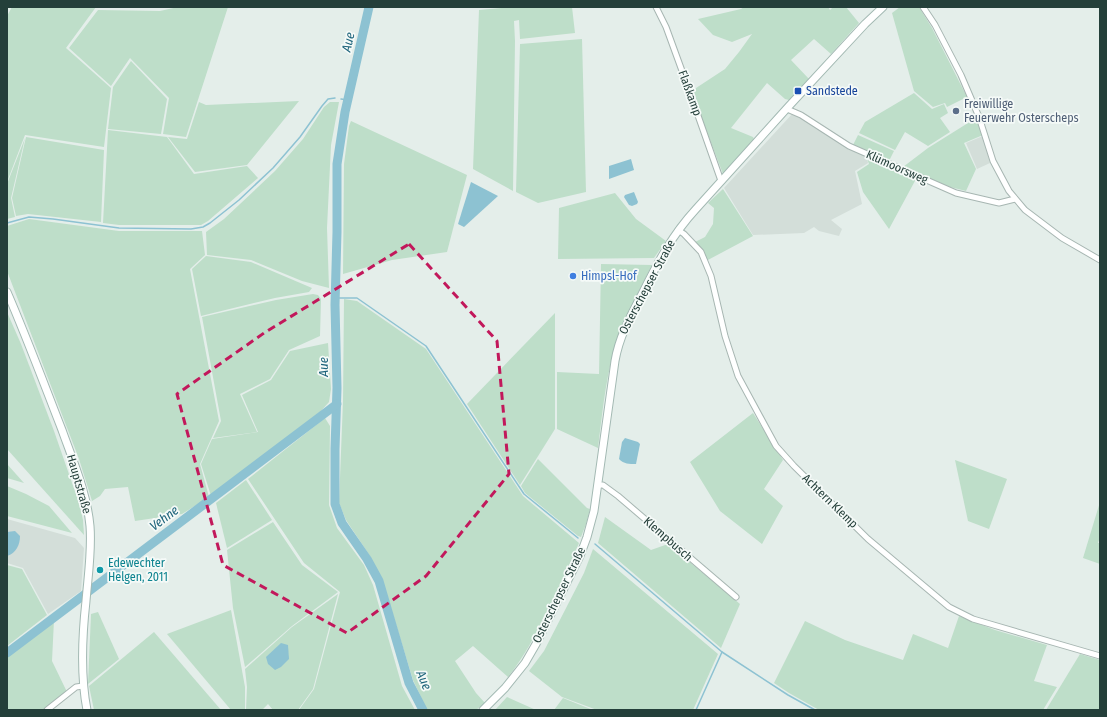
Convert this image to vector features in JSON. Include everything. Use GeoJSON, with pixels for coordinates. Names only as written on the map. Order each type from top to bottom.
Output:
{"type":"FeatureCollection","features":[{"type":"Feature","properties":{"kind":"main road","name":"Osterschepser Straße"},"geometry":{"type":"LineString","coordinates":[[483,710],[512,680],[525,663],[580,556],[594,511],[618,346],[628,321],[668,245],[687,219],[787,109],[883,7]]}},
{"type":"Feature","properties":{"kind":"main road","name":"Hauptstraße"},"geometry":{"type":"LineString","coordinates":[[7,292],[39,368],[74,462],[88,509],[91,540],[82,662],[83,686],[87,710]]}},
{"type":"Feature","properties":{"kind":"street","name":"Flaßkamp"},"geometry":{"type":"LineString","coordinates":[[656,7],[692,97],[722,181]]}},
{"type":"Feature","properties":{"kind":"street"},"geometry":{"type":"LineString","coordinates":[[923,7],[935,25],[961,76],[979,117],[993,161],[1009,191],[1025,210],[1062,238],[1100,260]]}},
{"type":"Feature","properties":{"kind":"street","name":"Klümoorsweg"},"geometry":{"type":"LineString","coordinates":[[787,109],[801,115],[849,146],[956,193],[999,203],[1015,199]]}},
{"type":"Feature","properties":{"kind":"street","name":"Achtern Klemp"},"geometry":{"type":"LineString","coordinates":[[678,230],[684,234],[701,252],[711,276],[725,336],[738,376],[776,446],[794,466],[868,538],[949,608],[973,619],[1100,656]]}},
{"type":"Feature","properties":{"kind":"street","name":"Klempbusch"},"geometry":{"type":"LineString","coordinates":[[598,485],[603,485],[618,496],[736,597]]}},
{"type":"Feature","properties":{"kind":"street"},"geometry":{"type":"LineString","coordinates":[[47,710],[76,688],[83,686]]}},
{"type":"Feature","properties":{"kind":"highlighted area"},"geometry":{"type":"Polygon","coordinates":[[[409,244],[497,341],[509,474],[426,576],[347,633],[223,565],[177,394],[264,333],[409,244]]]}},
{"type":"Feature","properties":{"kind":"shaded area"},"geometry":{"type":"Polygon","coordinates":[[[793,113],[867,158],[868,163],[855,171],[862,204],[831,220],[842,229],[839,236],[819,231],[814,227],[804,233],[753,235],[724,188],[793,113]]]}},
{"type":"Feature","properties":{"kind":"shaded area"},"geometry":{"type":"Polygon","coordinates":[[[983,136],[990,163],[977,169],[966,143],[983,136]]]}},
{"type":"Feature","properties":{"kind":"shaded area"},"geometry":{"type":"Polygon","coordinates":[[[7,519],[75,538],[84,548],[81,591],[48,614],[23,568],[7,563],[7,519]]]}},
{"type":"Feature","properties":{"kind":"green space"},"geometry":{"type":"Polygon","coordinates":[[[12,7],[96,7],[66,48],[111,88],[104,147],[25,135],[7,182],[7,16],[12,7]]]}},
{"type":"Feature","properties":{"kind":"green space"},"geometry":{"type":"Polygon","coordinates":[[[178,7],[228,7],[186,137],[163,134],[169,98],[130,58],[111,86],[69,48],[98,10],[160,11],[178,7]]]}},
{"type":"Feature","properties":{"kind":"green space"},"geometry":{"type":"Polygon","coordinates":[[[513,7],[572,7],[575,33],[520,39],[519,20],[514,21],[513,191],[473,169],[479,10],[513,7]]]}},
{"type":"Feature","properties":{"kind":"green space"},"geometry":{"type":"Polygon","coordinates":[[[744,7],[828,7],[830,10],[833,7],[846,7],[859,23],[831,54],[814,39],[791,60],[809,79],[789,100],[785,99],[767,83],[731,128],[753,137],[754,139],[723,174],[702,119],[693,90],[725,69],[752,34],[732,42],[713,35],[698,19],[744,7]]]}},
{"type":"Feature","properties":{"kind":"green space"},"geometry":{"type":"Polygon","coordinates":[[[900,7],[919,7],[932,28],[967,97],[947,107],[945,103],[933,107],[914,91],[892,13],[900,7]]]}},
{"type":"Feature","properties":{"kind":"green space"},"geometry":{"type":"Polygon","coordinates":[[[582,39],[586,192],[538,203],[516,192],[520,44],[582,39]]]}},
{"type":"Feature","properties":{"kind":"green space"},"geometry":{"type":"Polygon","coordinates":[[[131,61],[167,99],[161,134],[108,129],[113,87],[131,61]]]}},
{"type":"Feature","properties":{"kind":"green space"},"geometry":{"type":"Polygon","coordinates":[[[914,93],[932,109],[944,104],[948,113],[940,118],[950,132],[928,146],[905,132],[895,150],[859,133],[865,122],[914,93]]]}},
{"type":"Feature","properties":{"kind":"green space"},"geometry":{"type":"Polygon","coordinates":[[[299,101],[247,165],[195,172],[168,137],[187,139],[199,102],[206,105],[299,101]]]}},
{"type":"Feature","properties":{"kind":"green space"},"geometry":{"type":"Polygon","coordinates":[[[330,102],[339,102],[331,145],[327,228],[329,288],[302,281],[251,260],[207,255],[206,232],[224,219],[275,171],[303,139],[324,107],[330,102]]]}},
{"type":"Feature","properties":{"kind":"green space"},"geometry":{"type":"Polygon","coordinates":[[[976,118],[983,135],[964,143],[976,169],[966,191],[950,187],[903,167],[928,148],[976,118]]]}},
{"type":"Feature","properties":{"kind":"green space"},"geometry":{"type":"Polygon","coordinates":[[[351,121],[467,175],[447,252],[392,260],[343,274],[344,164],[351,121]]]}},
{"type":"Feature","properties":{"kind":"green space"},"geometry":{"type":"Polygon","coordinates":[[[108,130],[167,137],[194,174],[247,166],[258,178],[208,221],[201,225],[119,225],[103,223],[108,130]]]}},
{"type":"Feature","properties":{"kind":"green space"},"geometry":{"type":"Polygon","coordinates":[[[858,135],[894,151],[889,161],[853,145],[858,135]]]}},
{"type":"Feature","properties":{"kind":"green space"},"geometry":{"type":"Polygon","coordinates":[[[26,137],[104,150],[101,222],[28,214],[16,216],[12,198],[26,137]]]}},
{"type":"Feature","properties":{"kind":"green space"},"geometry":{"type":"Polygon","coordinates":[[[25,138],[11,198],[15,217],[7,219],[7,184],[25,138]]]}},
{"type":"Feature","properties":{"kind":"green space"},"geometry":{"type":"Polygon","coordinates":[[[867,158],[916,179],[889,229],[863,192],[857,172],[869,164],[867,158]]]}},
{"type":"Feature","properties":{"kind":"green space"},"geometry":{"type":"Polygon","coordinates":[[[723,189],[753,236],[706,261],[695,242],[705,237],[713,224],[714,208],[708,203],[723,189]]]}},
{"type":"Feature","properties":{"kind":"green space"},"geometry":{"type":"Polygon","coordinates":[[[615,193],[636,219],[666,241],[654,258],[558,259],[559,208],[615,193]]]}},
{"type":"Feature","properties":{"kind":"green space"},"geometry":{"type":"Polygon","coordinates":[[[29,219],[119,231],[202,231],[205,255],[190,269],[219,421],[200,464],[209,497],[182,514],[135,521],[128,487],[105,489],[100,496],[92,501],[79,459],[7,271],[7,226],[29,219]]]}},
{"type":"Feature","properties":{"kind":"green space"},"geometry":{"type":"Polygon","coordinates":[[[206,256],[251,262],[312,288],[309,292],[275,298],[201,316],[192,269],[206,256]]]}},
{"type":"Feature","properties":{"kind":"green space"},"geometry":{"type":"Polygon","coordinates":[[[601,264],[652,265],[630,308],[616,342],[606,388],[598,448],[557,429],[557,372],[599,374],[601,264]]]}},
{"type":"Feature","properties":{"kind":"green space"},"geometry":{"type":"Polygon","coordinates":[[[313,294],[318,295],[321,299],[320,336],[289,350],[270,379],[240,394],[257,432],[213,438],[221,421],[202,317],[276,300],[313,294]]]}},
{"type":"Feature","properties":{"kind":"green space"},"geometry":{"type":"Polygon","coordinates":[[[344,299],[357,301],[426,349],[523,496],[579,543],[533,638],[508,677],[473,646],[455,661],[476,693],[485,703],[476,710],[427,710],[413,680],[383,582],[370,556],[346,520],[339,503],[343,401],[344,299]]]}},
{"type":"Feature","properties":{"kind":"green space"},"geometry":{"type":"Polygon","coordinates":[[[7,312],[21,344],[54,431],[79,503],[83,520],[84,535],[7,449],[7,312]]]}},
{"type":"Feature","properties":{"kind":"green space"},"geometry":{"type":"Polygon","coordinates":[[[555,313],[555,429],[520,485],[467,404],[555,313]]]}},
{"type":"Feature","properties":{"kind":"green space"},"geometry":{"type":"Polygon","coordinates":[[[328,343],[331,389],[329,402],[320,412],[211,496],[201,464],[212,439],[258,432],[242,395],[271,380],[290,351],[328,343]]]}},
{"type":"Feature","properties":{"kind":"green space"},"geometry":{"type":"Polygon","coordinates":[[[753,413],[783,460],[764,489],[783,506],[762,544],[720,511],[690,462],[753,413]]]}},
{"type":"Feature","properties":{"kind":"green space"},"geometry":{"type":"Polygon","coordinates":[[[325,418],[330,426],[329,505],[337,528],[364,565],[373,585],[402,686],[415,710],[299,710],[314,689],[340,592],[304,563],[248,479],[325,418]]]}},
{"type":"Feature","properties":{"kind":"green space"},"geometry":{"type":"Polygon","coordinates":[[[538,459],[587,508],[590,509],[581,537],[525,493],[521,486],[538,459]]]}},
{"type":"Feature","properties":{"kind":"green space"},"geometry":{"type":"Polygon","coordinates":[[[955,460],[1007,479],[989,529],[968,521],[955,460]]]}},
{"type":"Feature","properties":{"kind":"green space"},"geometry":{"type":"Polygon","coordinates":[[[7,464],[24,483],[7,478],[7,464]]]}},
{"type":"Feature","properties":{"kind":"green space"},"geometry":{"type":"Polygon","coordinates":[[[246,480],[272,520],[227,548],[216,503],[246,480]]]}},
{"type":"Feature","properties":{"kind":"green space"},"geometry":{"type":"Polygon","coordinates":[[[7,486],[49,506],[72,533],[7,516],[7,486]]]}},
{"type":"Feature","properties":{"kind":"green space"},"geometry":{"type":"Polygon","coordinates":[[[1100,502],[1100,537],[1098,543],[1100,543],[1100,564],[1083,558],[1100,502]]]}},
{"type":"Feature","properties":{"kind":"green space"},"geometry":{"type":"Polygon","coordinates":[[[605,517],[651,550],[668,544],[740,604],[721,648],[598,543],[605,517]]]}},
{"type":"Feature","properties":{"kind":"green space"},"geometry":{"type":"Polygon","coordinates":[[[273,522],[302,565],[338,592],[292,626],[245,667],[233,608],[227,550],[273,522]]]}},
{"type":"Feature","properties":{"kind":"green space"},"geometry":{"type":"Polygon","coordinates":[[[593,549],[718,654],[693,710],[597,710],[562,697],[529,671],[544,651],[584,573],[593,549]]]}},
{"type":"Feature","properties":{"kind":"green space"},"geometry":{"type":"Polygon","coordinates":[[[7,565],[22,569],[47,615],[7,646],[7,565]]]}},
{"type":"Feature","properties":{"kind":"green space"},"geometry":{"type":"Polygon","coordinates":[[[338,594],[313,689],[298,710],[273,710],[268,704],[262,710],[246,710],[247,687],[245,669],[292,627],[338,594]]]}},
{"type":"Feature","properties":{"kind":"green space"},"geometry":{"type":"Polygon","coordinates":[[[231,610],[245,687],[245,710],[231,710],[167,634],[231,610]]]}},
{"type":"Feature","properties":{"kind":"green space"},"geometry":{"type":"Polygon","coordinates":[[[98,612],[119,659],[88,684],[91,614],[98,612]]]}},
{"type":"Feature","properties":{"kind":"green space"},"geometry":{"type":"Polygon","coordinates":[[[959,616],[995,630],[1047,645],[1034,681],[1057,687],[1043,710],[819,710],[774,683],[805,621],[845,640],[903,660],[913,634],[948,648],[959,616]]]}},
{"type":"Feature","properties":{"kind":"green space"},"geometry":{"type":"Polygon","coordinates":[[[54,620],[52,661],[67,692],[44,710],[7,710],[7,656],[54,620]]]}},
{"type":"Feature","properties":{"kind":"green space"},"geometry":{"type":"Polygon","coordinates":[[[154,632],[221,710],[94,710],[89,686],[154,632]]]}},
{"type":"Feature","properties":{"kind":"green space"},"geometry":{"type":"Polygon","coordinates":[[[1080,654],[1100,660],[1100,710],[1046,710],[1080,654]]]}},
{"type":"Feature","properties":{"kind":"green space"},"geometry":{"type":"Polygon","coordinates":[[[507,697],[536,710],[495,710],[507,697]]]}},
{"type":"Feature","properties":{"kind":"green space"},"geometry":{"type":"Polygon","coordinates":[[[563,698],[593,710],[554,710],[563,698]]]}},
{"type":"Feature","properties":{"kind":"water"},"geometry":{"type":"Polygon","coordinates":[[[631,159],[634,170],[609,179],[609,166],[631,159]]]}},
{"type":"Feature","properties":{"kind":"water"},"geometry":{"type":"Polygon","coordinates":[[[471,182],[498,196],[464,227],[458,224],[471,182]]]}},
{"type":"Feature","properties":{"kind":"water"},"geometry":{"type":"Polygon","coordinates":[[[634,192],[638,202],[632,206],[629,205],[624,197],[625,195],[634,192]]]}},
{"type":"Feature","properties":{"kind":"water"},"geometry":{"type":"Polygon","coordinates":[[[625,438],[640,444],[636,464],[623,462],[619,459],[622,442],[625,438]]]}},
{"type":"Feature","properties":{"kind":"water"},"geometry":{"type":"Polygon","coordinates":[[[15,531],[20,536],[19,542],[15,551],[7,556],[7,532],[15,531]]]}},
{"type":"Feature","properties":{"kind":"water"},"geometry":{"type":"Polygon","coordinates":[[[281,643],[288,645],[289,659],[281,667],[275,670],[268,664],[266,657],[281,643]]]}},
{"type":"Feature","properties":{"kind":"waterway","name":"Aue"},"geometry":{"type":"LineString","coordinates":[[369,7],[345,112],[337,164],[335,305],[337,388],[335,504],[342,523],[367,559],[379,581],[409,683],[423,710]]}},
{"type":"Feature","properties":{"kind":"waterway"},"geometry":{"type":"LineString","coordinates":[[7,223],[29,217],[119,228],[191,229],[203,227],[239,200],[273,168],[300,137],[328,99],[335,98]]}},
{"type":"Feature","properties":{"kind":"waterway","name":"Aue"},"geometry":{"type":"LineString","coordinates":[[341,99],[348,100]]}},
{"type":"Feature","properties":{"kind":"waterway"},"geometry":{"type":"LineString","coordinates":[[335,298],[357,298],[426,346],[524,494],[578,538]]}},
{"type":"Feature","properties":{"kind":"waterway","name":"Vehne"},"geometry":{"type":"LineString","coordinates":[[7,653],[337,404]]}},
{"type":"Feature","properties":{"kind":"waterway"},"geometry":{"type":"LineString","coordinates":[[595,544],[722,652]]}},
{"type":"Feature","properties":{"kind":"waterway"},"geometry":{"type":"LineString","coordinates":[[696,710],[722,652],[788,695],[815,710]]}},
{"type":"Feature","properties":{"kind":"place","name":"Sandstede"},"geometry":{"type":"Point","coordinates":[798,91]}},
{"type":"Feature","properties":{"kind":"place","name":"Freiwillige Feuerwehr Osterscheps"},"geometry":{"type":"Point","coordinates":[956,111]}},
{"type":"Feature","properties":{"kind":"place","name":"Himpsl-Hof"},"geometry":{"type":"Point","coordinates":[573,276]}},
{"type":"Feature","properties":{"kind":"place","name":"Edewechter Helgen, 2011"},"geometry":{"type":"Point","coordinates":[100,570]}}]}
